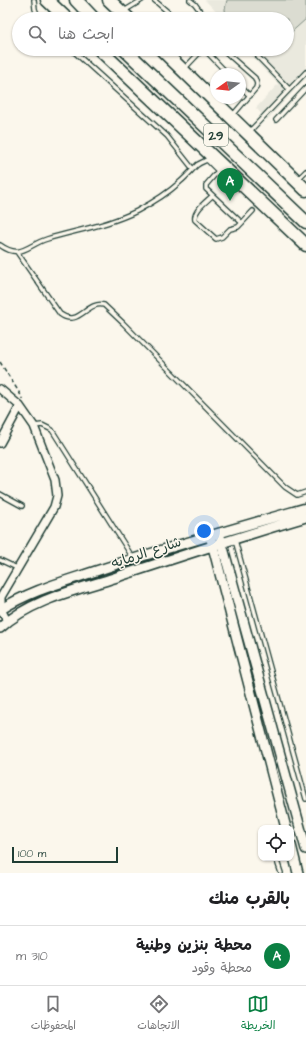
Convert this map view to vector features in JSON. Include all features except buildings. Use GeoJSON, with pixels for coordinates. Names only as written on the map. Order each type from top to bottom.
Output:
{"type":"FeatureCollection","features":[{"type":"Feature","properties":{"kind":"main road"},"geometry":{"type":"LineString","coordinates":[[47,0],[60,12]]}},
{"type":"Feature","properties":{"kind":"main road"},"geometry":{"type":"LineString","coordinates":[[76,0],[87,12]]}},
{"type":"Feature","properties":{"kind":"main road"},"geometry":{"type":"LineString","coordinates":[[110,0],[122,12]]}},
{"type":"Feature","properties":{"kind":"main road"},"geometry":{"type":"LineString","coordinates":[[106,56],[210,158],[306,245]]}},
{"type":"Feature","properties":{"kind":"main road","name":"29"},"geometry":{"type":"LineString","coordinates":[[131,56],[306,222]]}},
{"type":"Feature","properties":{"kind":"main road","name":"29"},"geometry":{"type":"LineString","coordinates":[[168,56],[306,190]]}},
{"type":"Feature","properties":{"kind":"street"},"geometry":{"type":"LineString","coordinates":[[0,389],[20,406],[34,426],[55,480],[57,496],[54,507],[1,597],[3,625]]}},
{"type":"Feature","properties":{"kind":"street"},"geometry":{"type":"LineString","coordinates":[[0,443],[20,406]]}},
{"type":"Feature","properties":{"kind":"street","name":"شارع الرمايه"},"geometry":{"type":"LineString","coordinates":[[1,609],[38,591],[134,559],[233,534],[306,508]]}},
{"type":"Feature","properties":{"kind":"street","name":"شارع الرمايه"},"geometry":{"type":"LineString","coordinates":[[233,534],[306,518]]}},
{"type":"Feature","properties":{"kind":"street"},"geometry":{"type":"LineString","coordinates":[[216,539],[285,825]]}},
{"type":"Feature","properties":{"kind":"street"},"geometry":{"type":"LineString","coordinates":[[216,539],[299,831],[306,849]]}},
{"type":"Feature","properties":{"kind":"street","name":"شارع الرمايه"},"geometry":{"type":"LineString","coordinates":[[3,625],[30,608],[59,596],[216,539]]}},
{"type":"Feature","properties":{"kind":"street"},"geometry":{"type":"LineString","coordinates":[[294,857],[298,873]]}},
{"type":"Feature","properties":{"kind":"lane"},"geometry":{"type":"LineString","coordinates":[[34,0],[36,12]]}},
{"type":"Feature","properties":{"kind":"lane"},"geometry":{"type":"LineString","coordinates":[[128,12],[142,0]]}},
{"type":"Feature","properties":{"kind":"lane"},"geometry":{"type":"LineString","coordinates":[[154,0],[168,12]]}},
{"type":"Feature","properties":{"kind":"lane"},"geometry":{"type":"LineString","coordinates":[[190,0],[201,12]]}},
{"type":"Feature","properties":{"kind":"lane"},"geometry":{"type":"LineString","coordinates":[[79,56],[167,136],[193,169]]}},
{"type":"Feature","properties":{"kind":"lane"},"geometry":{"type":"LineString","coordinates":[[182,70],[196,56]]}},
{"type":"Feature","properties":{"kind":"lane"},"geometry":{"type":"LineString","coordinates":[[210,56],[222,68]]}},
{"type":"Feature","properties":{"kind":"lane"},"geometry":{"type":"LineString","coordinates":[[230,56],[254,78],[257,84],[250,96],[231,118]]}},
{"type":"Feature","properties":{"kind":"lane"},"geometry":{"type":"LineString","coordinates":[[258,57],[289,89]]}},
{"type":"Feature","properties":{"kind":"lane"},"geometry":{"type":"LineString","coordinates":[[247,133],[306,72]]}},
{"type":"Feature","properties":{"kind":"lane"},"geometry":{"type":"LineString","coordinates":[[276,120],[306,88]]}},
{"type":"Feature","properties":{"kind":"lane"},"geometry":{"type":"LineString","coordinates":[[246,92],[250,96]]}},
{"type":"Feature","properties":{"kind":"lane"},"geometry":{"type":"LineString","coordinates":[[17,252],[44,240],[109,223],[128,215],[168,192],[199,164],[210,158],[218,171],[206,186],[206,191],[242,223]]}},
{"type":"Feature","properties":{"kind":"lane"},"geometry":{"type":"LineString","coordinates":[[296,181],[306,171]]}},
{"type":"Feature","properties":{"kind":"lane"},"geometry":{"type":"LineString","coordinates":[[212,196],[194,217],[195,220],[212,237],[216,239],[220,238],[229,230],[237,228],[253,211]]}},
{"type":"Feature","properties":{"kind":"lane"},"geometry":{"type":"LineString","coordinates":[[0,245],[17,252],[60,314],[67,318],[74,319],[96,305],[104,305],[285,487],[297,495],[306,492]]}},
{"type":"Feature","properties":{"kind":"lane"},"geometry":{"type":"LineString","coordinates":[[34,426],[42,425],[52,430],[134,559]]}},
{"type":"Feature","properties":{"kind":"lane"},"geometry":{"type":"LineString","coordinates":[[0,494],[22,506]]}},
{"type":"Feature","properties":{"kind":"lane"},"geometry":{"type":"LineString","coordinates":[[233,534],[306,799]]}},
{"type":"Feature","properties":{"kind":"lane"},"geometry":{"type":"LineString","coordinates":[[0,560],[17,568]]}},
{"type":"Feature","properties":{"kind":"lane"},"geometry":{"type":"LineString","coordinates":[[277,861],[282,873]]}},
{"type":"Feature","properties":{"kind":"path"},"geometry":{"type":"LineString","coordinates":[[0,362],[22,398],[20,406]]}},
{"type":"Feature","properties":{"kind":"shaded area"},"geometry":{"type":"Polygon","coordinates":[[[205,0],[306,0],[306,78],[267,120],[256,108],[278,84],[251,56],[294,56],[294,12],[216,12],[205,0]]]}},
{"type":"Feature","properties":{"kind":"shaded area"},"geometry":{"type":"Polygon","coordinates":[[[227,0],[306,0],[306,19],[294,30],[294,12],[225,12],[227,0]]]}},
{"type":"Feature","properties":{"kind":"place","name":"محطة بنزين وطنية"},"geometry":{"type":"Point","coordinates":[230,201]}}]}
